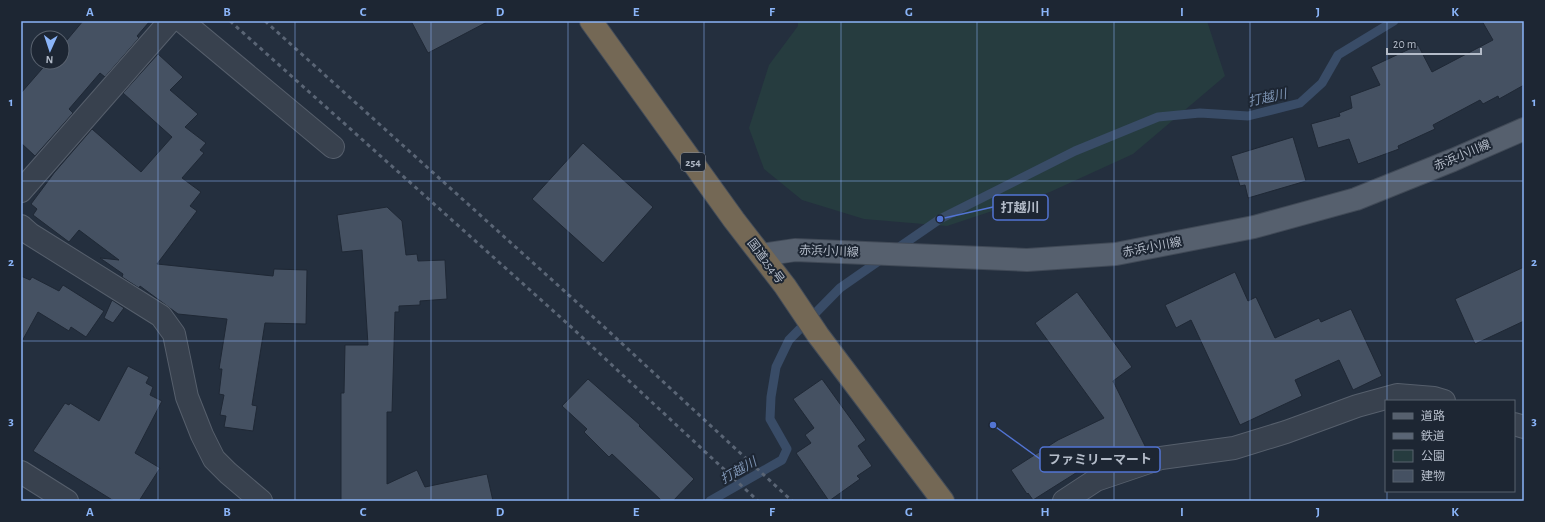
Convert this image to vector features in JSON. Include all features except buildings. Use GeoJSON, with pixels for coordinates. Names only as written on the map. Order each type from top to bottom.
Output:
{"type":"FeatureCollection","features":[{"type":"Feature","properties":{"kind":"highway","name":"国道254号"},"geometry":{"type":"LineString","coordinates":[[591,21],[734,220],[762,255],[796,302],[818,335],[943,501]]}},
{"type":"Feature","properties":{"kind":"main road","name":"赤浜小川線"},"geometry":{"type":"LineString","coordinates":[[762,255],[795,250],[1027,260],[1116,254],[1254,227],[1356,199],[1452,160],[1524,128]]}},
{"type":"Feature","properties":{"kind":"street"},"geometry":{"type":"LineString","coordinates":[[21,191],[170,21]]}},
{"type":"Feature","properties":{"kind":"street"},"geometry":{"type":"LineString","coordinates":[[182,21],[333,147]]}},
{"type":"Feature","properties":{"kind":"street"},"geometry":{"type":"LineString","coordinates":[[21,226],[30,234],[161,316],[174,334],[187,398],[202,435],[214,459],[261,501]]}},
{"type":"Feature","properties":{"kind":"street"},"geometry":{"type":"LineString","coordinates":[[1064,501],[1096,480],[1161,458],[1234,448],[1286,432],[1357,406],[1397,395],[1434,398],[1441,400]]}},
{"type":"Feature","properties":{"kind":"street"},"geometry":{"type":"LineString","coordinates":[[21,472],[67,501]]}},
{"type":"Feature","properties":{"kind":"green space"},"geometry":{"type":"Polygon","coordinates":[[[798,21],[1207,21],[1225,76],[1133,154],[1050,192],[947,226],[864,219],[802,200],[764,169],[749,128],[769,65],[798,26],[798,21]]]}},
{"type":"Feature","properties":{"kind":"waterway","name":"打越川"},"geometry":{"type":"LineString","coordinates":[[895,250],[940,219],[1075,151],[1158,117],[1200,113],[1248,116],[1300,103],[1322,83],[1338,55],[1394,21]]}},
{"type":"Feature","properties":{"kind":"waterway","name":"打越川"},"geometry":{"type":"LineString","coordinates":[[710,501],[782,460],[787,449],[770,419],[771,397],[776,367],[789,340],[840,288],[883,258]]}},
{"type":"Feature","properties":{"kind":"railway"},"geometry":{"type":"LineString","coordinates":[[230,21],[569,325],[758,501]]}},
{"type":"Feature","properties":{"kind":"railway"},"geometry":{"type":"LineString","coordinates":[[265,21],[602,325],[792,501]]}},
{"type":"Feature","properties":{"kind":"place","name":"打越川"},"geometry":{"type":"Point","coordinates":[940,219]}},
{"type":"Feature","properties":{"kind":"place","name":"ファミリーマート"},"geometry":{"type":"Point","coordinates":[993,425]}}]}
